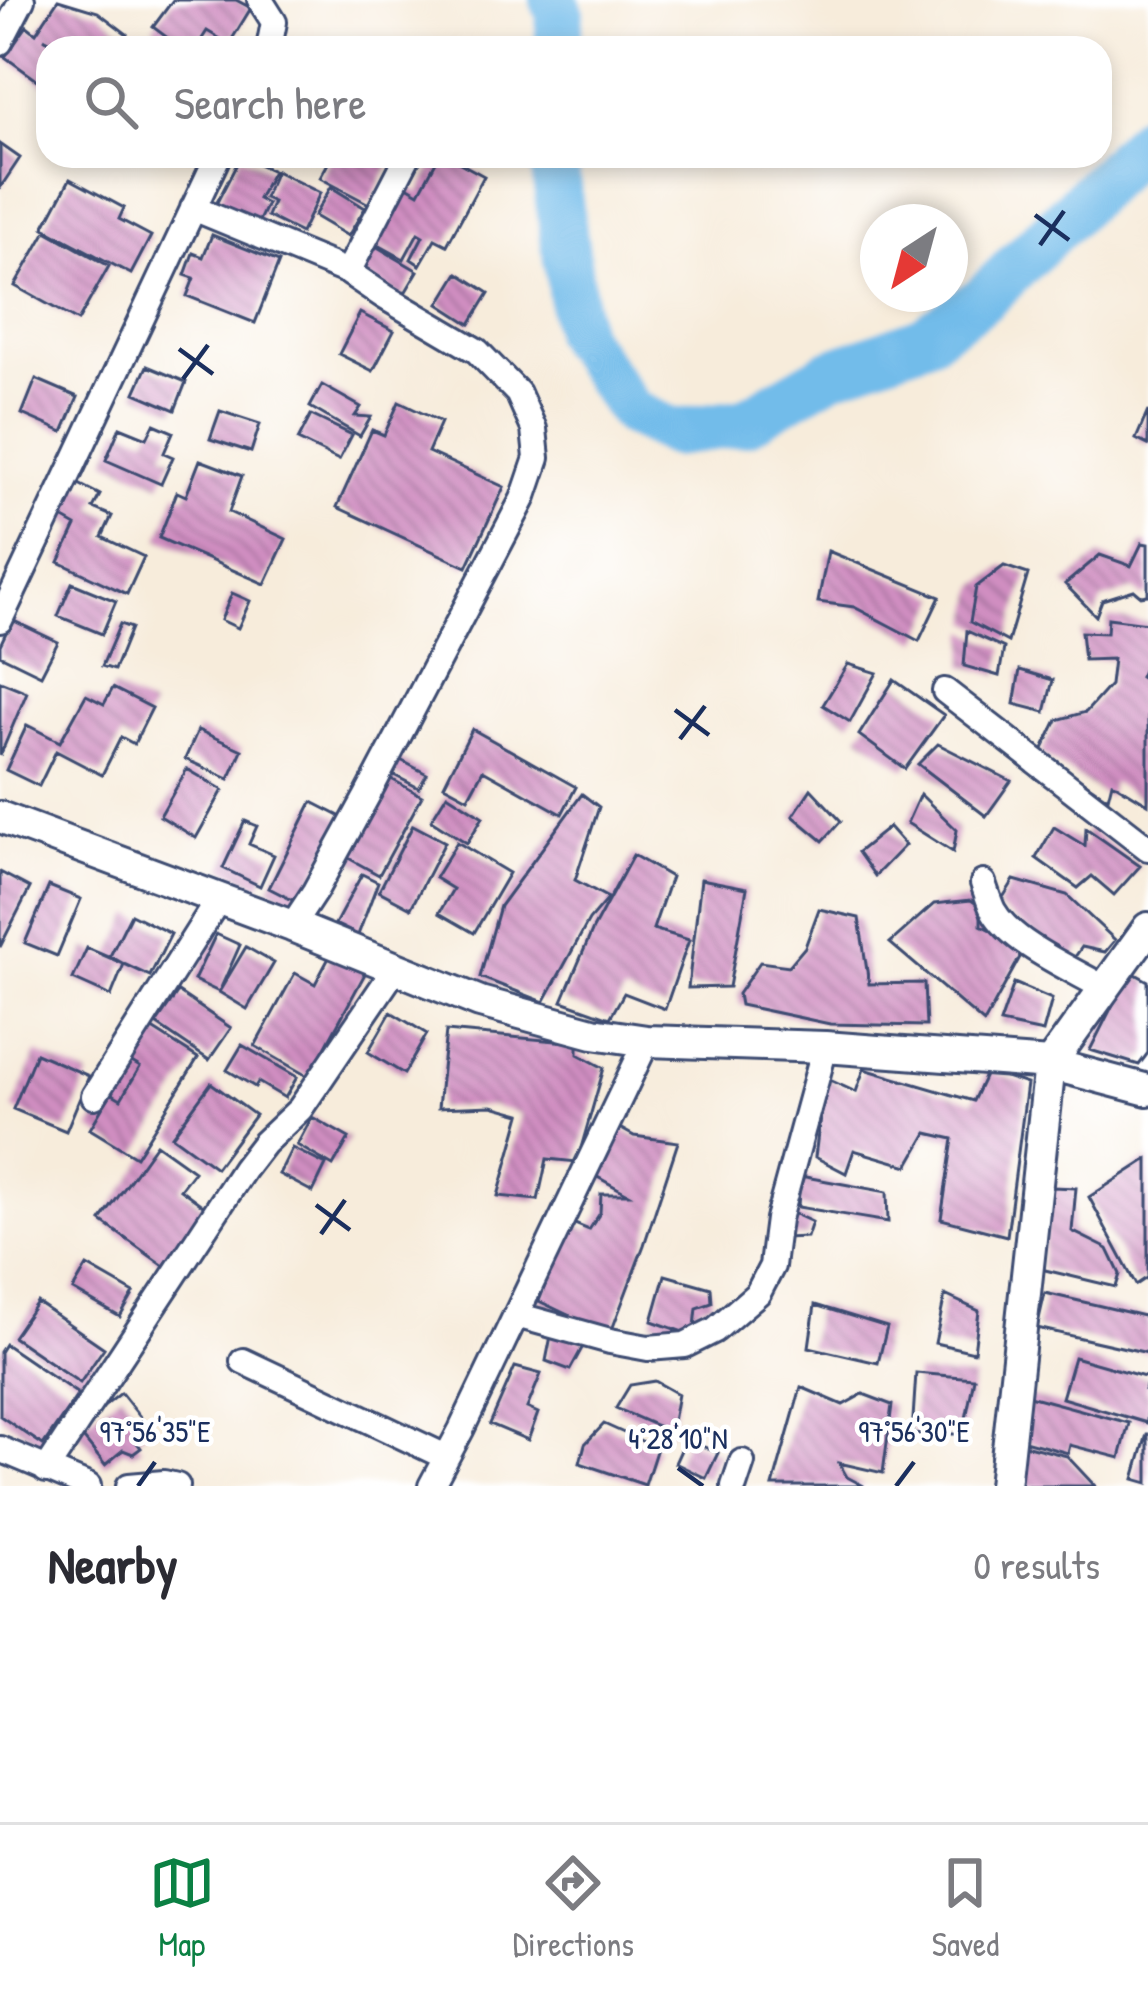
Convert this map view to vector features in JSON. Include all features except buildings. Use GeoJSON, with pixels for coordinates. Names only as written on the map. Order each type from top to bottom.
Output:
{"type":"FeatureCollection","features":[{"type":"Feature","properties":{"kind":"street"},"geometry":{"type":"LineString","coordinates":[[0,42],[22,0]]}},
{"type":"Feature","properties":{"kind":"street"},"geometry":{"type":"LineString","coordinates":[[260,0],[274,22],[273,36]]}},
{"type":"Feature","properties":{"kind":"street"},"geometry":{"type":"LineString","coordinates":[[0,620],[212,168]]}},
{"type":"Feature","properties":{"kind":"street"},"geometry":{"type":"LineString","coordinates":[[348,272],[402,168]]}},
{"type":"Feature","properties":{"kind":"street"},"geometry":{"type":"LineString","coordinates":[[193,208],[348,272],[477,351],[518,393],[534,429],[537,458],[523,499],[367,796],[292,926]]}},
{"type":"Feature","properties":{"kind":"street"},"geometry":{"type":"LineString","coordinates":[[945,691],[1148,848]]}},
{"type":"Feature","properties":{"kind":"street"},"geometry":{"type":"LineString","coordinates":[[0,817],[480,1002],[593,1033],[647,1041],[825,1047],[1050,1064],[1148,1090]]}},
{"type":"Feature","properties":{"kind":"street"},"geometry":{"type":"LineString","coordinates":[[983,883],[993,911],[1008,929],[1104,988]]}},
{"type":"Feature","properties":{"kind":"street"},"geometry":{"type":"LineString","coordinates":[[94,1096],[218,900]]}},
{"type":"Feature","properties":{"kind":"street"},"geometry":{"type":"LineString","coordinates":[[1004,1486],[1050,1064],[1148,928]]}},
{"type":"Feature","properties":{"kind":"street"},"geometry":{"type":"LineString","coordinates":[[46,1470],[244,1169],[300,1108],[395,969]]}},
{"type":"Feature","properties":{"kind":"street"},"geometry":{"type":"LineString","coordinates":[[431,1486],[647,1041]]}},
{"type":"Feature","properties":{"kind":"street"},"geometry":{"type":"LineString","coordinates":[[516,1315],[648,1348],[685,1345],[715,1330],[758,1293],[772,1267],[778,1219],[825,1047]]}},
{"type":"Feature","properties":{"kind":"street"},"geometry":{"type":"LineString","coordinates":[[243,1361],[446,1457]]}},
{"type":"Feature","properties":{"kind":"street"},"geometry":{"type":"LineString","coordinates":[[0,1449],[88,1486]]}},
{"type":"Feature","properties":{"kind":"street"},"geometry":{"type":"LineString","coordinates":[[129,1486],[177,1486]]}},
{"type":"Feature","properties":{"kind":"waterway"},"geometry":{"type":"LineString","coordinates":[[554,0],[560,13],[559,36]]}},
{"type":"Feature","properties":{"kind":"waterway"},"geometry":{"type":"LineString","coordinates":[[555,168],[577,335],[631,412],[674,433],[745,422],[830,373],[924,339],[983,299],[1148,137]]}}]}
